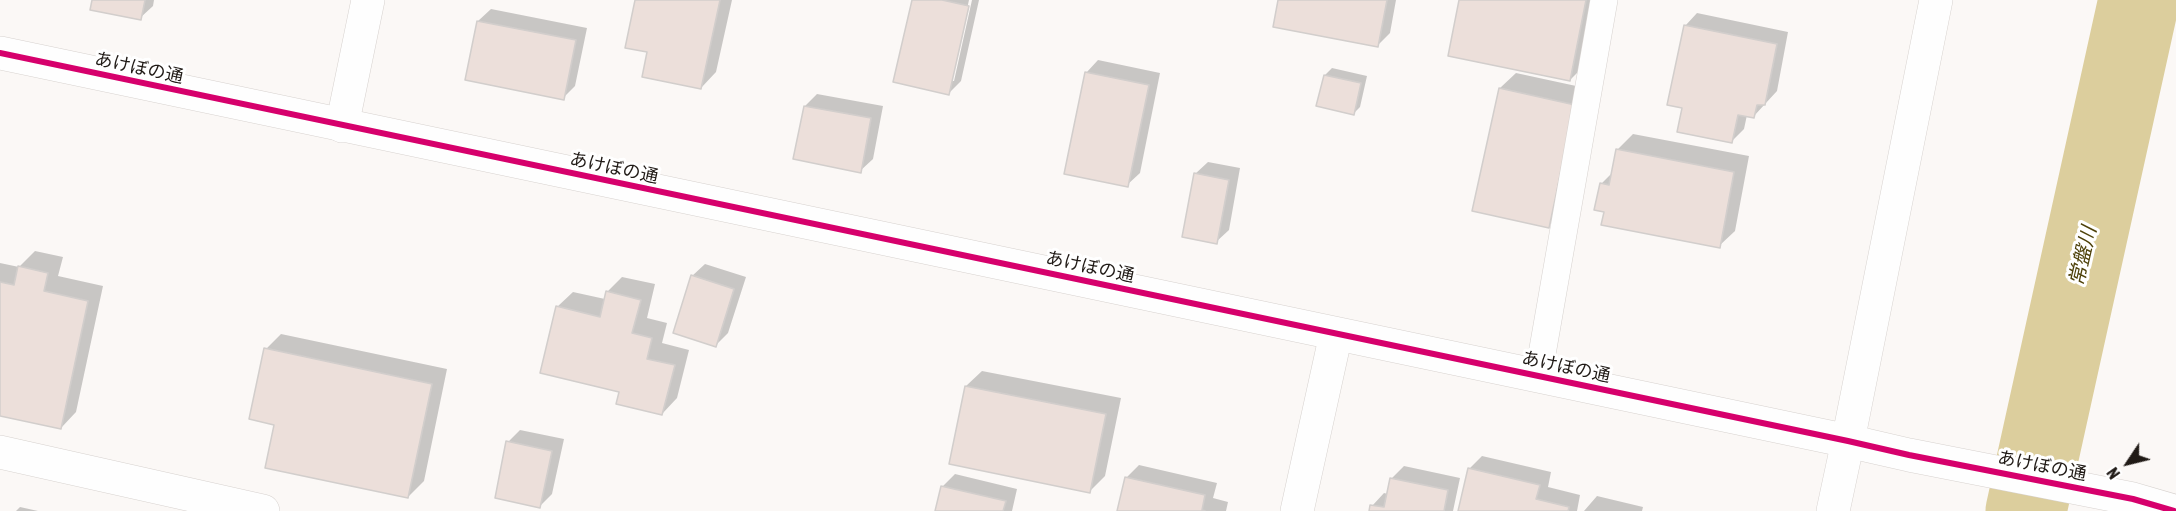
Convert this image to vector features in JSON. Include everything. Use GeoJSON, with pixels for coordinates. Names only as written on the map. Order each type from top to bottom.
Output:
{"type":"FeatureCollection","features":[{"type":"Feature","properties":{"kind":"street"},"geometry":{"type":"LineString","coordinates":[[342,126],[368,0]]}},
{"type":"Feature","properties":{"kind":"street"},"geometry":{"type":"LineString","coordinates":[[1833,511],[1936,0]]}},
{"type":"Feature","properties":{"kind":"street","name":"あけぼの通"},"geometry":{"type":"LineString","coordinates":[[0,53],[1538,377],[2133,499],[2174,511]]}},
{"type":"Feature","properties":{"kind":"street"},"geometry":{"type":"LineString","coordinates":[[1297,511],[1336,334]]}},
{"type":"Feature","properties":{"kind":"street"},"geometry":{"type":"LineString","coordinates":[[0,452],[263,511]]}},
{"type":"Feature","properties":{"kind":"street"},"geometry":{"type":"LineString","coordinates":[[2174,511],[2176,505]]}},
{"type":"Feature","properties":{"kind":"lane"},"geometry":{"type":"LineString","coordinates":[[1538,377],[1604,0]]}},
{"type":"Feature","properties":{"kind":"building"},"geometry":{"type":"Polygon","coordinates":[[[92,0],[145,0],[141,20],[90,10],[92,0]]]}},
{"type":"Feature","properties":{"kind":"building"},"geometry":{"type":"Polygon","coordinates":[[[635,0],[720,0],[701,89],[642,77],[647,52],[625,48],[635,0]]]}},
{"type":"Feature","properties":{"kind":"building"},"geometry":{"type":"Polygon","coordinates":[[[912,0],[942,0],[969,6],[949,95],[893,82],[912,0]]]}},
{"type":"Feature","properties":{"kind":"building"},"geometry":{"type":"Polygon","coordinates":[[[1278,0],[1387,0],[1378,47],[1273,27],[1278,0]]]}},
{"type":"Feature","properties":{"kind":"building"},"geometry":{"type":"Polygon","coordinates":[[[1459,0],[1586,0],[1570,81],[1448,56],[1459,0]]]}},
{"type":"Feature","properties":{"kind":"building"},"geometry":{"type":"Polygon","coordinates":[[[477,21],[576,40],[564,100],[465,80],[477,21]]]}},
{"type":"Feature","properties":{"kind":"building"},"geometry":{"type":"Polygon","coordinates":[[[1684,25],[1777,44],[1765,105],[1757,105],[1754,118],[1738,115],[1732,143],[1677,132],[1682,108],[1667,105],[1684,25]]]}},
{"type":"Feature","properties":{"kind":"building"},"geometry":{"type":"Polygon","coordinates":[[[1085,72],[1149,85],[1128,187],[1064,174],[1085,72]]]}},
{"type":"Feature","properties":{"kind":"building"},"geometry":{"type":"Polygon","coordinates":[[[1324,75],[1361,83],[1354,115],[1316,106],[1324,75]]]}},
{"type":"Feature","properties":{"kind":"building"},"geometry":{"type":"Polygon","coordinates":[[[1499,88],[1575,105],[1549,228],[1472,211],[1499,88]]]}},
{"type":"Feature","properties":{"kind":"building"},"geometry":{"type":"Polygon","coordinates":[[[804,106],[871,118],[861,173],[793,159],[804,106]]]}},
{"type":"Feature","properties":{"kind":"building"},"geometry":{"type":"Polygon","coordinates":[[[1616,149],[1734,172],[1720,248],[1601,225],[1604,212],[1594,210],[1600,183],[1609,185],[1616,149]]]}},
{"type":"Feature","properties":{"kind":"building"},"geometry":{"type":"Polygon","coordinates":[[[1194,173],[1229,180],[1217,244],[1182,237],[1194,173]]]}},
{"type":"Feature","properties":{"kind":"building"},"geometry":{"type":"Polygon","coordinates":[[[18,266],[48,273],[44,291],[88,301],[61,429],[0,416],[0,282],[14,285],[18,266]]]}},
{"type":"Feature","properties":{"kind":"building"},"geometry":{"type":"Polygon","coordinates":[[[691,275],[734,289],[716,347],[673,333],[691,275]]]}},
{"type":"Feature","properties":{"kind":"building"},"geometry":{"type":"Polygon","coordinates":[[[606,291],[641,300],[632,333],[652,338],[647,359],[675,365],[662,415],[616,404],[619,392],[540,373],[556,306],[600,317],[606,291]]]}},
{"type":"Feature","properties":{"kind":"building"},"geometry":{"type":"Polygon","coordinates":[[[264,348],[432,384],[408,498],[265,468],[274,425],[249,419],[264,348]]]}},
{"type":"Feature","properties":{"kind":"building"},"geometry":{"type":"Polygon","coordinates":[[[965,386],[1106,414],[1090,493],[949,464],[965,386]]]}},
{"type":"Feature","properties":{"kind":"building"},"geometry":{"type":"Polygon","coordinates":[[[506,441],[552,451],[540,508],[495,498],[506,441]]]}},
{"type":"Feature","properties":{"kind":"building"},"geometry":{"type":"Polygon","coordinates":[[[1468,468],[1540,485],[1536,499],[1569,507],[1568,511],[1458,511],[1468,468]]]}},
{"type":"Feature","properties":{"kind":"building"},"geometry":{"type":"Polygon","coordinates":[[[1125,477],[1205,495],[1202,510],[1205,511],[1117,511],[1125,477]]]}},
{"type":"Feature","properties":{"kind":"building"},"geometry":{"type":"Polygon","coordinates":[[[1390,478],[1448,490],[1444,511],[1369,511],[1370,505],[1384,507],[1390,478]]]}},
{"type":"Feature","properties":{"kind":"building"},"geometry":{"type":"Polygon","coordinates":[[[941,486],[1006,501],[1003,511],[935,511],[941,486]]]}},
{"type":"Feature","properties":{"kind":"waterway","name":"常盤川"},"geometry":{"type":"LineString","coordinates":[[2026,511],[2139,0]]}},
{"type":"Feature","properties":{"kind":"cycle path"},"geometry":{"type":"LineString","coordinates":[[0,53],[1909,455],[2133,499],[2174,511]]}}]}
